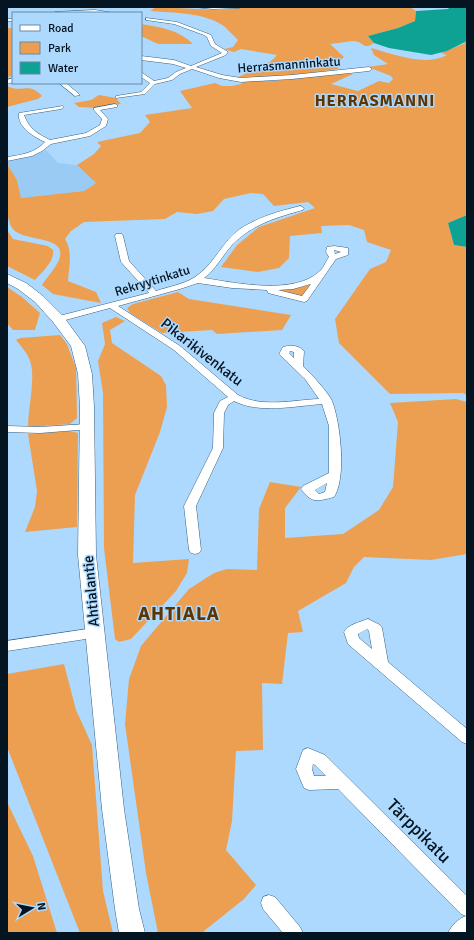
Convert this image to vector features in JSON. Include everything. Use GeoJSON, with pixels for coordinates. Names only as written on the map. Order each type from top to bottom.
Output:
{"type":"FeatureCollection","features":[{"type":"Feature","properties":{"kind":"main road","name":"Ahtialantie"},"geometry":{"type":"LineString","coordinates":[[7,278],[22,286],[39,299],[58,319],[78,346],[85,374],[87,427],[87,555],[113,809],[127,909],[132,933]]}},
{"type":"Feature","properties":{"kind":"street"},"geometry":{"type":"LineString","coordinates":[[196,7],[239,7]]}},
{"type":"Feature","properties":{"kind":"street"},"geometry":{"type":"LineString","coordinates":[[75,12],[104,12]]}},
{"type":"Feature","properties":{"kind":"street"},"geometry":{"type":"LineString","coordinates":[[118,97],[143,93],[153,83],[170,79],[178,72],[192,68],[224,54],[225,52],[213,45],[209,36],[206,34],[175,23],[148,18]]}},
{"type":"Feature","properties":{"kind":"street","name":"Herrasmanninkatu"},"geometry":{"type":"LineString","coordinates":[[142,58],[174,62],[221,77],[254,80],[369,68]]}},
{"type":"Feature","properties":{"kind":"street"},"geometry":{"type":"LineString","coordinates":[[142,75],[153,83]]}},
{"type":"Feature","properties":{"kind":"street"},"geometry":{"type":"LineString","coordinates":[[63,84],[77,95]]}},
{"type":"Feature","properties":{"kind":"street"},"geometry":{"type":"LineString","coordinates":[[62,107],[21,114],[24,125],[34,134],[49,142],[88,135],[103,126],[105,119],[96,109],[115,106]]}},
{"type":"Feature","properties":{"kind":"street"},"geometry":{"type":"LineString","coordinates":[[7,159],[30,155],[43,149],[49,142]]}},
{"type":"Feature","properties":{"kind":"street","name":"Rekryytinkatu"},"geometry":{"type":"LineString","coordinates":[[58,319],[112,306],[198,280],[214,265],[227,245],[238,234],[254,224],[273,216],[300,208]]}},
{"type":"Feature","properties":{"kind":"street"},"geometry":{"type":"LineString","coordinates":[[119,236],[125,262],[155,294]]}},
{"type":"Feature","properties":{"kind":"street"},"geometry":{"type":"LineString","coordinates":[[198,280],[266,289],[304,299],[330,265],[333,257]]}},
{"type":"Feature","properties":{"kind":"street"},"geometry":{"type":"LineString","coordinates":[[266,289],[297,284],[321,277]]}},
{"type":"Feature","properties":{"kind":"street","name":"Pikarikivenkatu"},"geometry":{"type":"LineString","coordinates":[[112,306],[177,348],[234,397],[245,402],[257,406],[327,402]]}},
{"type":"Feature","properties":{"kind":"street"},"geometry":{"type":"LineString","coordinates":[[298,366],[327,402],[334,425],[335,475]]}},
{"type":"Feature","properties":{"kind":"street"},"geometry":{"type":"LineString","coordinates":[[195,550],[190,506],[218,448],[219,413],[224,404],[234,397]]}},
{"type":"Feature","properties":{"kind":"street"},"geometry":{"type":"LineString","coordinates":[[7,429],[40,430],[87,427]]}},
{"type":"Feature","properties":{"kind":"street"},"geometry":{"type":"LineString","coordinates":[[7,646],[94,633]]}},
{"type":"Feature","properties":{"kind":"street"},"geometry":{"type":"LineString","coordinates":[[382,665],[467,738]]}},
{"type":"Feature","properties":{"kind":"street","name":"Tärppikatu"},"geometry":{"type":"LineString","coordinates":[[343,782],[467,908]]}},
{"type":"Feature","properties":{"kind":"street"},"geometry":{"type":"LineString","coordinates":[[269,903],[294,933]]}},
{"type":"Feature","properties":{"kind":"street"},"geometry":{"type":"LineString","coordinates":[[457,933],[467,924]]}},
{"type":"Feature","properties":{"kind":"shaded area"},"geometry":{"type":"Polygon","coordinates":[[[46,150],[58,163],[77,165],[96,183],[84,191],[21,198],[17,180],[7,164],[7,161],[30,157],[46,150]]]}},
{"type":"Feature","properties":{"kind":"green space"},"geometry":{"type":"Polygon","coordinates":[[[156,7],[219,10],[247,7],[410,7],[416,11],[415,21],[398,28],[368,36],[374,43],[370,45],[365,46],[357,41],[330,44],[344,57],[338,62],[338,69],[288,76],[238,77],[269,63],[277,55],[241,49],[234,52],[224,49],[233,47],[238,40],[225,27],[217,22],[208,18],[189,14],[150,11],[156,7]]]}},
{"type":"Feature","properties":{"kind":"green space"},"geometry":{"type":"Polygon","coordinates":[[[142,24],[176,32],[188,39],[193,44],[158,44],[142,36],[142,24]]]}},
{"type":"Feature","properties":{"kind":"green space"},"geometry":{"type":"Polygon","coordinates":[[[7,28],[12,28],[12,76],[7,77],[7,28]]]}},
{"type":"Feature","properties":{"kind":"green space"},"geometry":{"type":"Polygon","coordinates":[[[467,41],[467,215],[448,223],[454,245],[467,247],[467,395],[463,393],[390,394],[339,343],[335,319],[370,269],[386,262],[391,250],[367,242],[364,230],[349,225],[321,226],[322,233],[290,236],[289,258],[279,268],[258,272],[221,267],[237,245],[259,227],[315,208],[308,202],[274,206],[263,194],[251,193],[224,199],[213,211],[197,214],[177,212],[165,219],[84,222],[71,231],[65,239],[70,254],[68,281],[96,292],[101,303],[53,294],[42,285],[59,260],[60,252],[57,246],[51,242],[17,233],[12,228],[9,221],[6,205],[7,164],[17,180],[21,198],[84,191],[96,183],[77,165],[94,154],[101,146],[97,142],[140,133],[150,122],[145,115],[192,108],[180,91],[215,83],[222,86],[232,86],[241,84],[245,81],[273,81],[346,73],[353,74],[331,84],[358,91],[379,81],[389,83],[393,79],[391,76],[368,67],[388,64],[374,55],[371,48],[399,56],[419,60],[429,60],[447,55],[441,53],[467,41]]]}},
{"type":"Feature","properties":{"kind":"green space"},"geometry":{"type":"Polygon","coordinates":[[[7,86],[17,89],[33,89],[42,96],[38,99],[7,107],[7,86]]]}},
{"type":"Feature","properties":{"kind":"green space"},"geometry":{"type":"Polygon","coordinates":[[[99,95],[116,98],[121,104],[96,108],[79,107],[74,103],[91,100],[99,95]]]}},
{"type":"Feature","properties":{"kind":"green space"},"geometry":{"type":"Polygon","coordinates":[[[7,230],[13,239],[48,246],[53,250],[50,262],[35,280],[7,266],[7,230]]]}},
{"type":"Feature","properties":{"kind":"green space"},"geometry":{"type":"Polygon","coordinates":[[[313,283],[306,294],[301,296],[276,290],[313,283]]]}},
{"type":"Feature","properties":{"kind":"green space"},"geometry":{"type":"Polygon","coordinates":[[[7,287],[22,297],[40,313],[35,330],[13,330],[7,323],[7,287]]]}},
{"type":"Feature","properties":{"kind":"green space"},"geometry":{"type":"Polygon","coordinates":[[[178,292],[189,299],[291,315],[282,330],[217,334],[212,330],[162,333],[130,313],[127,308],[133,304],[178,292]]]}},
{"type":"Feature","properties":{"kind":"green space"},"geometry":{"type":"Polygon","coordinates":[[[116,317],[125,321],[110,330],[112,343],[161,376],[166,385],[167,407],[160,432],[135,495],[133,563],[189,559],[187,573],[176,591],[131,639],[119,642],[115,639],[104,548],[103,393],[98,361],[105,344],[102,323],[116,317]]]}},
{"type":"Feature","properties":{"kind":"green space"},"geometry":{"type":"Polygon","coordinates":[[[60,335],[67,344],[76,368],[77,418],[70,424],[28,427],[32,367],[28,356],[16,340],[20,338],[60,335]]]}},
{"type":"Feature","properties":{"kind":"green space"},"geometry":{"type":"Polygon","coordinates":[[[456,399],[467,402],[467,554],[431,560],[364,557],[354,567],[346,583],[298,611],[303,632],[288,633],[282,684],[262,683],[263,750],[236,751],[232,821],[226,850],[256,885],[244,899],[204,931],[204,933],[158,933],[146,873],[125,724],[129,679],[141,646],[189,589],[214,573],[227,569],[257,570],[259,509],[270,482],[301,487],[285,508],[285,538],[343,534],[379,510],[393,487],[398,422],[390,403],[456,399]]]}},
{"type":"Feature","properties":{"kind":"green space"},"geometry":{"type":"Polygon","coordinates":[[[70,431],[78,433],[77,527],[25,532],[35,507],[37,491],[28,434],[70,431]]]}},
{"type":"Feature","properties":{"kind":"green space"},"geometry":{"type":"Polygon","coordinates":[[[64,664],[76,710],[92,745],[103,891],[113,933],[80,933],[7,747],[7,674],[64,664]]]}},
{"type":"Feature","properties":{"kind":"green space"},"geometry":{"type":"Polygon","coordinates":[[[7,802],[33,856],[57,933],[7,933],[7,802]]]}},
{"type":"Feature","properties":{"kind":"water"},"geometry":{"type":"Polygon","coordinates":[[[450,7],[467,7],[467,41],[447,51],[431,55],[389,48],[374,43],[368,36],[398,28],[415,21],[416,11],[448,9],[450,7]]]}},
{"type":"Feature","properties":{"kind":"water"},"geometry":{"type":"Polygon","coordinates":[[[467,215],[467,247],[454,245],[448,223],[467,215]]]}},
{"type":"Feature","properties":{"kind":"district","name":"HERRASMANNI"},"geometry":{"type":"Point","coordinates":[375,100]}},
{"type":"Feature","properties":{"kind":"district","name":"AHTIALA"},"geometry":{"type":"Point","coordinates":[179,613]}}]}
